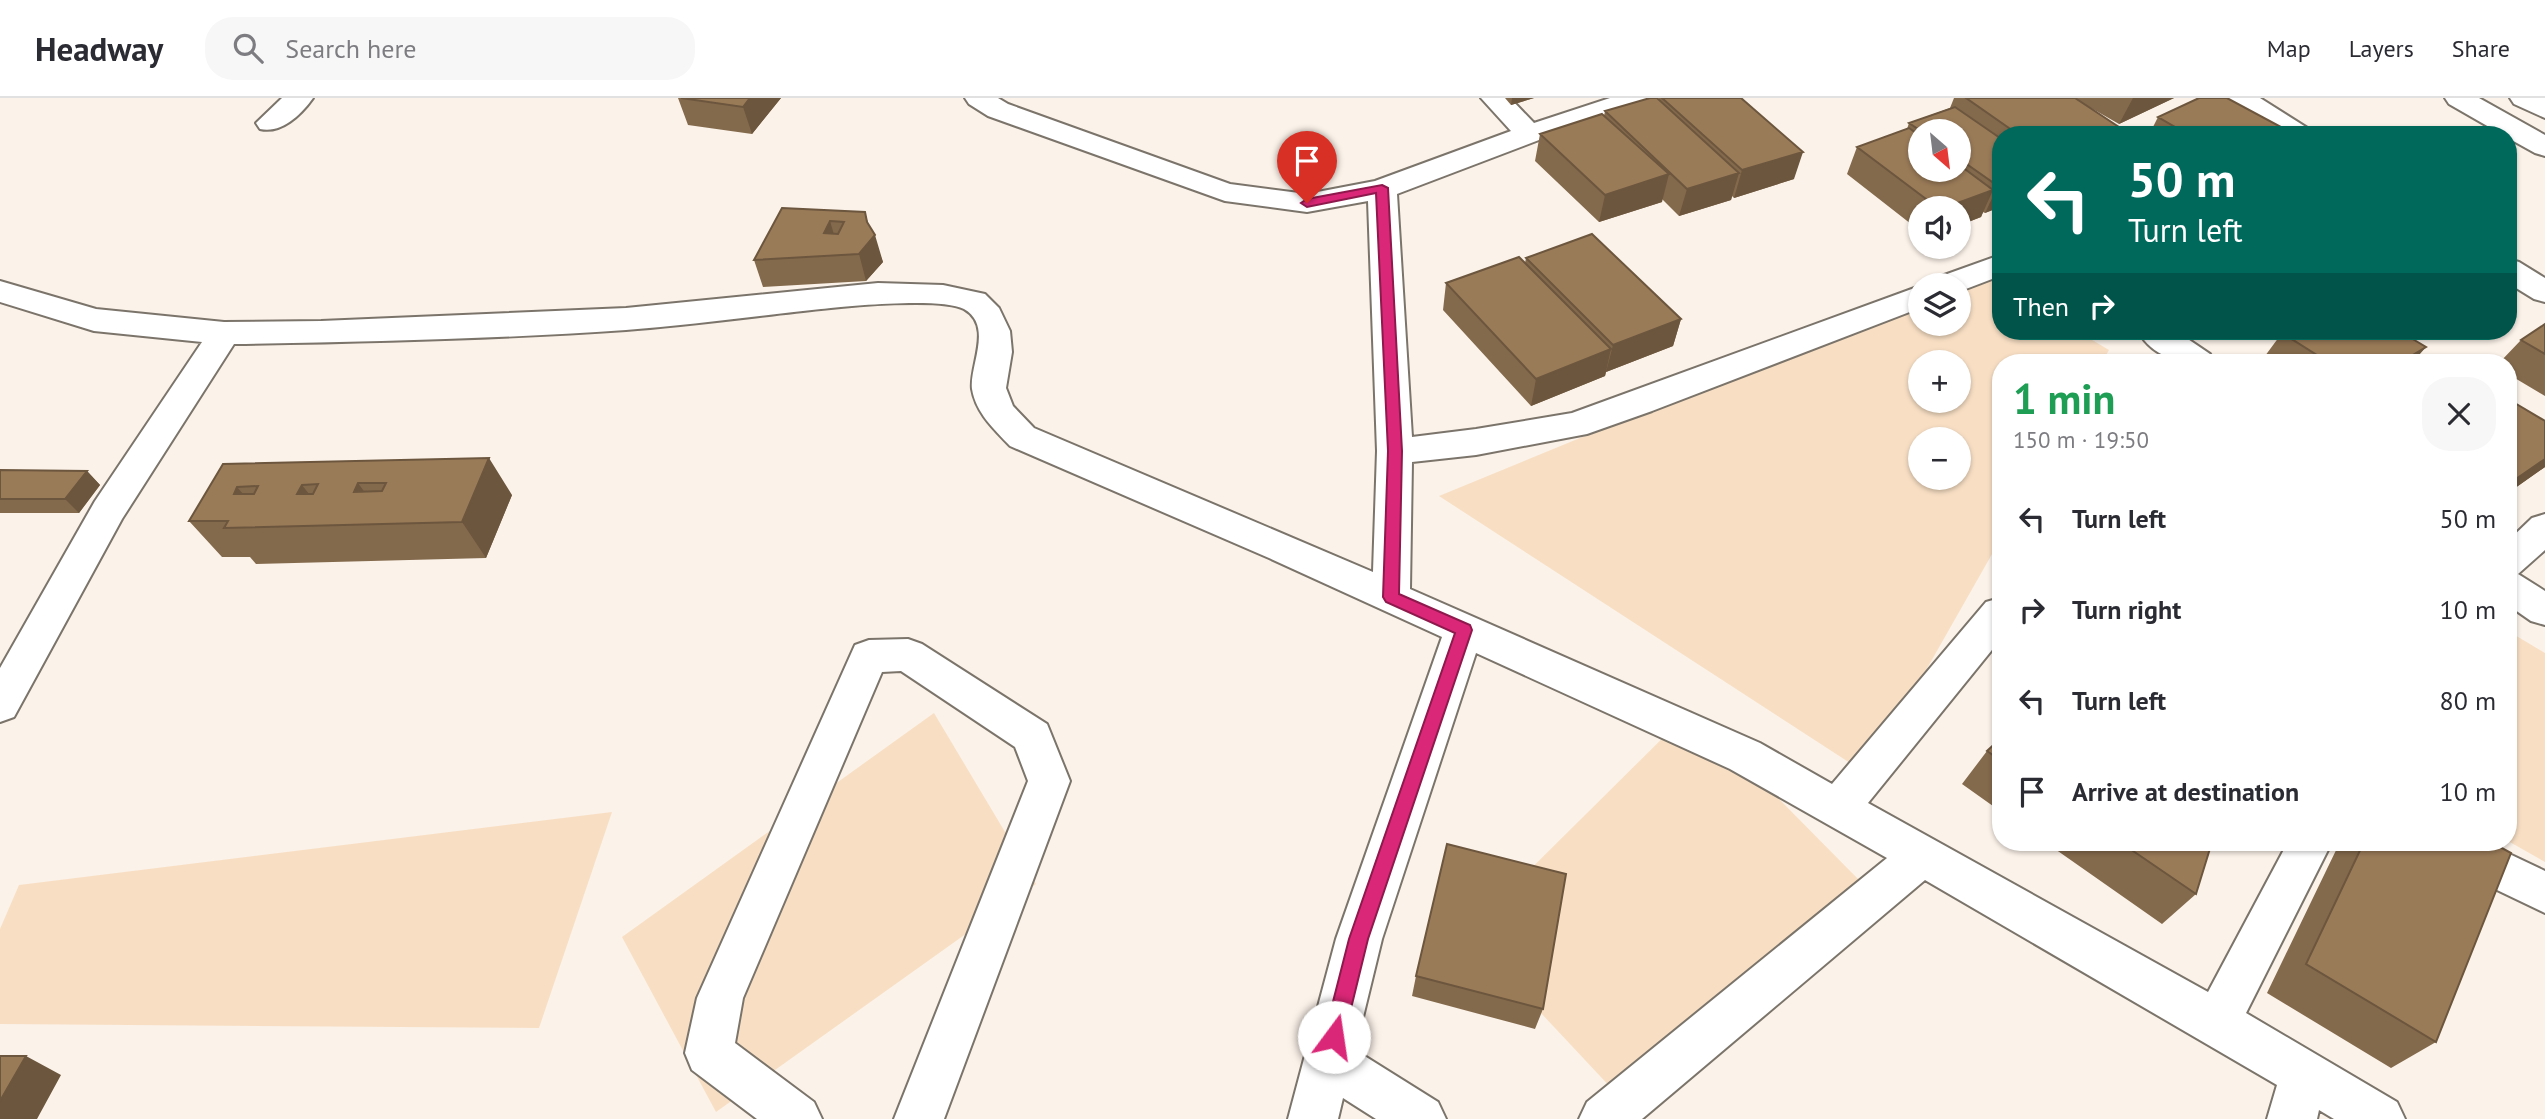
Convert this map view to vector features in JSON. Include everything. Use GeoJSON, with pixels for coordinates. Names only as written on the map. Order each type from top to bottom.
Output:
{"type":"FeatureCollection","features":[{"type":"Feature","properties":{"kind":"main road"},"geometry":{"type":"LineString","coordinates":[[270,122],[299,98]]}},
{"type":"Feature","properties":{"kind":"main road"},"geometry":{"type":"LineString","coordinates":[[979,98],[998,110],[1225,192],[1307,203],[1382,188],[1529,134],[1638,98]]}},
{"type":"Feature","properties":{"kind":"main road"},"geometry":{"type":"LineString","coordinates":[[1495,98],[1529,134]]}},
{"type":"Feature","properties":{"kind":"main road"},"geometry":{"type":"LineString","coordinates":[[2241,98],[2285,126]]}},
{"type":"Feature","properties":{"kind":"main road"},"geometry":{"type":"LineString","coordinates":[[2459,98],[2508,126]]}},
{"type":"Feature","properties":{"kind":"main road"},"geometry":{"type":"LineString","coordinates":[[2524,98],[2545,110]]}},
{"type":"Feature","properties":{"kind":"main road"},"geometry":{"type":"LineString","coordinates":[[2517,131],[2545,147]]}},
{"type":"Feature","properties":{"kind":"main road"},"geometry":{"type":"LineString","coordinates":[[1382,188],[1395,451],[1391,597]]}},
{"type":"Feature","properties":{"kind":"main road"},"geometry":{"type":"LineString","coordinates":[[1971,276],[1992,268]]}},
{"type":"Feature","properties":{"kind":"main road"},"geometry":{"type":"LineString","coordinates":[[2517,275],[2545,292]]}},
{"type":"Feature","properties":{"kind":"main road"},"geometry":{"type":"LineString","coordinates":[[0,291],[94,320],[224,334],[625,319],[878,293],[943,295],[974,301],[988,316],[994,331],[995,352],[989,388],[998,412],[1022,437],[1391,597],[1745,756],[2217,1022],[2380,1119]]}},
{"type":"Feature","properties":{"kind":"main road"},"geometry":{"type":"LineString","coordinates":[[1395,451],[1476,442],[1575,425],[1640,403],[1908,301]]}},
{"type":"Feature","properties":{"kind":"main road"},"geometry":{"type":"LineString","coordinates":[[0,705],[108,511],[224,334]]}},
{"type":"Feature","properties":{"kind":"main road"},"geometry":{"type":"LineString","coordinates":[[2167,340],[2187,354]]}},
{"type":"Feature","properties":{"kind":"main road"},"geometry":{"type":"LineString","coordinates":[[2517,554],[2545,528]]}},
{"type":"Feature","properties":{"kind":"main road"},"geometry":{"type":"LineString","coordinates":[[2517,592],[2545,610]]}},
{"type":"Feature","properties":{"kind":"main road"},"geometry":{"type":"LineString","coordinates":[[1838,808],[1992,623]]}},
{"type":"Feature","properties":{"kind":"main road"},"geometry":{"type":"LineString","coordinates":[[1313,1119],[1359,939],[1464,630]]}},
{"type":"Feature","properties":{"kind":"main road"},"geometry":{"type":"LineString","coordinates":[[797,1119],[709,1053],[720,998],[869,656],[908,655],[1032,736],[1049,781],[919,1119]]}},
{"type":"Feature","properties":{"kind":"main road"},"geometry":{"type":"LineString","coordinates":[[2217,1022],[2305,851]]}},
{"type":"Feature","properties":{"kind":"main road"},"geometry":{"type":"LineString","coordinates":[[2459,851],[2545,893]]}},
{"type":"Feature","properties":{"kind":"main road"},"geometry":{"type":"LineString","coordinates":[[1604,1119],[1922,856]]}},
{"type":"Feature","properties":{"kind":"main road"},"geometry":{"type":"LineString","coordinates":[[1328,1061],[1421,1119]]}},
{"type":"Feature","properties":{"kind":"main road"},"geometry":{"type":"LineString","coordinates":[[2292,1119],[2304,1074]]}},
{"type":"Feature","properties":{"kind":"shaded area"},"geometry":{"type":"Polygon","coordinates":[[[1979,273],[1992,281],[1992,340],[2092,340],[2109,350],[2107,354],[1992,354],[1992,554],[1867,774],[1439,496],[1908,303],[1908,336],[1971,336],[1971,276],[1979,273]]]}},
{"type":"Feature","properties":{"kind":"shaded area"},"geometry":{"type":"Polygon","coordinates":[[[2517,636],[2545,653],[2545,862],[2517,846],[2517,636]]]}},
{"type":"Feature","properties":{"kind":"shaded area"},"geometry":{"type":"Polygon","coordinates":[[[1691,710],[1859,880],[1629,1107],[1466,933],[1691,710]]]}},
{"type":"Feature","properties":{"kind":"shaded area"},"geometry":{"type":"Polygon","coordinates":[[[934,713],[1036,884],[716,1112],[622,937],[934,713]]]}},
{"type":"Feature","properties":{"kind":"shaded area"},"geometry":{"type":"Polygon","coordinates":[[[612,812],[539,1028],[0,1024],[0,929],[19,885],[612,812]]]}},
{"type":"Feature","properties":{"kind":"building"},"geometry":{"type":"Polygon","coordinates":[[[681,98],[750,98],[743,107],[681,98]]]}},
{"type":"Feature","properties":{"kind":"building"},"geometry":{"type":"Polygon","coordinates":[[[1657,98],[1739,173],[1687,189],[1605,111],[1657,98]]]}},
{"type":"Feature","properties":{"kind":"building"},"geometry":{"type":"Polygon","coordinates":[[[1662,98],[1741,98],[1803,152],[1742,170],[1662,98]]]}},
{"type":"Feature","properties":{"kind":"building"},"geometry":{"type":"Polygon","coordinates":[[[1966,98],[2075,98],[2117,126],[2006,126],[1966,98]]]}},
{"type":"Feature","properties":{"kind":"building"},"geometry":{"type":"Polygon","coordinates":[[[2199,98],[2227,98],[2279,126],[2174,126],[2158,117],[2199,98]]]}},
{"type":"Feature","properties":{"kind":"building"},"geometry":{"type":"Polygon","coordinates":[[[1955,107],[1992,132],[1992,182],[1971,167],[1971,119],[1920,119],[1955,107]]]}},
{"type":"Feature","properties":{"kind":"building"},"geometry":{"type":"Polygon","coordinates":[[[1602,114],[1669,174],[1605,195],[1540,134],[1602,114]]]}},
{"type":"Feature","properties":{"kind":"building"},"geometry":{"type":"Polygon","coordinates":[[[1908,128],[1908,182],[1971,182],[1971,174],[1992,189],[1971,198],[1922,196],[1857,147],[1908,128]]]}},
{"type":"Feature","properties":{"kind":"building"},"geometry":{"type":"Polygon","coordinates":[[[782,208],[865,212],[867,222],[875,235],[859,254],[754,260],[782,208]],[[830,221],[824,233],[838,234],[844,222],[830,221]]]}},
{"type":"Feature","properties":{"kind":"building"},"geometry":{"type":"Polygon","coordinates":[[[1592,234],[1681,319],[1613,345],[1526,258],[1592,234]]]}},
{"type":"Feature","properties":{"kind":"building"},"geometry":{"type":"Polygon","coordinates":[[[1519,257],[1611,349],[1536,379],[1446,283],[1519,257]]]}},
{"type":"Feature","properties":{"kind":"building"},"geometry":{"type":"Polygon","coordinates":[[[2545,324],[2545,354],[2521,340],[2545,324]]]}},
{"type":"Feature","properties":{"kind":"building"},"geometry":{"type":"Polygon","coordinates":[[[2293,340],[2414,340],[2426,347],[2414,354],[2315,354],[2293,340]]]}},
{"type":"Feature","properties":{"kind":"building"},"geometry":{"type":"Polygon","coordinates":[[[2517,404],[2545,421],[2545,459],[2517,478],[2517,404]]]}},
{"type":"Feature","properties":{"kind":"building"},"geometry":{"type":"Polygon","coordinates":[[[489,458],[462,522],[224,528],[228,521],[189,521],[223,464],[489,458]],[[358,483],[354,492],[382,491],[386,483],[358,483]],[[318,484],[302,485],[297,494],[313,494],[318,484]],[[258,486],[237,487],[234,494],[254,494],[258,486]]]}},
{"type":"Feature","properties":{"kind":"building"},"geometry":{"type":"Polygon","coordinates":[[[0,470],[87,471],[65,499],[0,499],[0,470]]]}},
{"type":"Feature","properties":{"kind":"building"},"geometry":{"type":"Polygon","coordinates":[[[1447,844],[1566,874],[1543,1009],[1416,976],[1447,844]]]}},
{"type":"Feature","properties":{"kind":"building"},"geometry":{"type":"Polygon","coordinates":[[[2133,851],[2209,851],[2196,894],[2133,851]]]}},
{"type":"Feature","properties":{"kind":"building"},"geometry":{"type":"Polygon","coordinates":[[[2360,851],[2511,853],[2436,1042],[2306,964],[2360,851]]]}},
{"type":"Feature","properties":{"kind":"building"},"geometry":{"type":"Polygon","coordinates":[[[0,1056],[26,1056],[0,1101],[0,1056]]]}},
{"type":"Feature","properties":{"kind":"route"},"geometry":{"type":"LineString","coordinates":[[1307,203],[1382,188],[1395,451],[1391,597],[1464,630],[1359,939],[1334,1037]]}}]}
